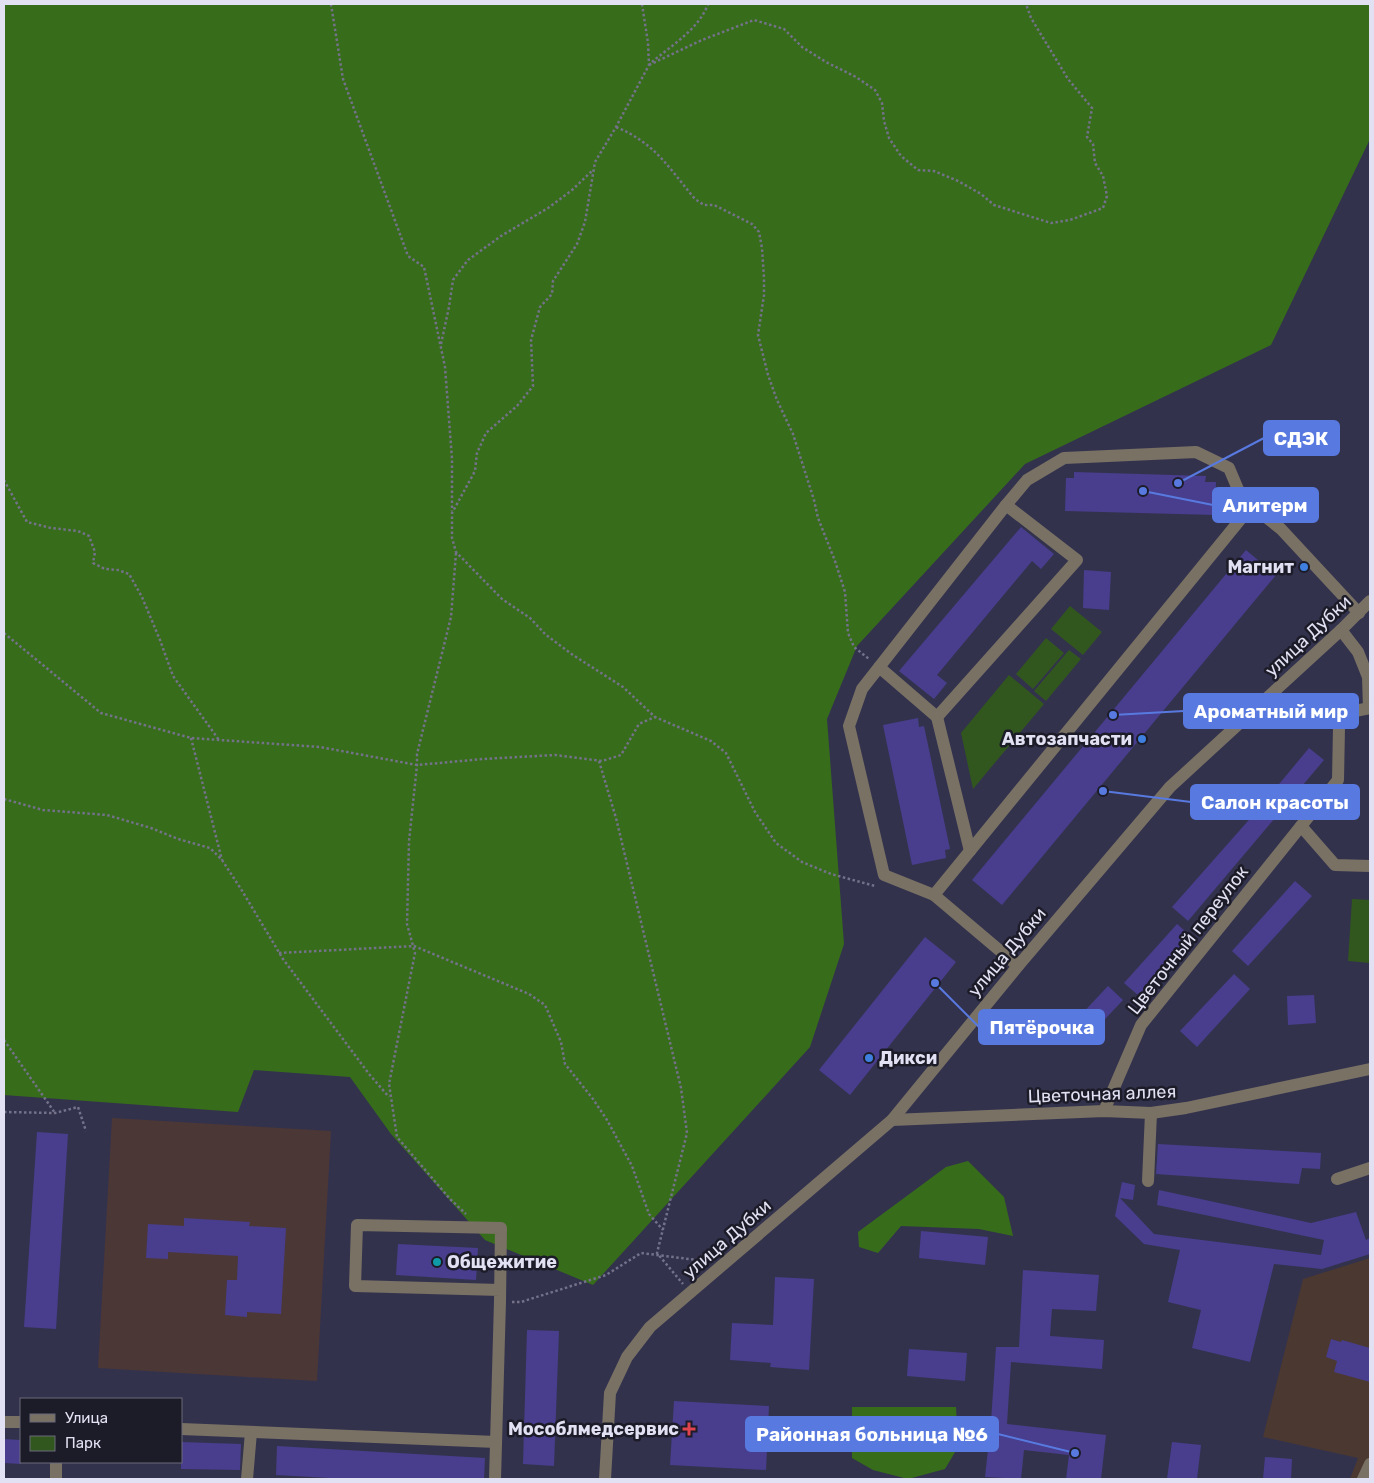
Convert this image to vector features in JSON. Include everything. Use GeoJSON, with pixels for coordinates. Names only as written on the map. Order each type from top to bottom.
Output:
{"type":"FeatureCollection","features":[{"type":"Feature","properties":{"kind":"street"},"geometry":{"type":"LineString","coordinates":[[1018,966],[934,895],[884,875],[849,726],[862,689],[1026,480],[1064,458],[1196,452],[1229,468],[1248,513]]}},
{"type":"Feature","properties":{"kind":"street"},"geometry":{"type":"LineString","coordinates":[[937,717],[1077,560],[1006,505]]}},
{"type":"Feature","properties":{"kind":"street"},"geometry":{"type":"LineString","coordinates":[[934,895],[1244,515],[1256,508],[1282,529],[1359,612]]}},
{"type":"Feature","properties":{"kind":"street","name":"улица Дубки"},"geometry":{"type":"LineString","coordinates":[[605,1479],[610,1392],[627,1357],[650,1327],[892,1120],[1018,966],[1170,787],[1370,601]]}},
{"type":"Feature","properties":{"kind":"street"},"geometry":{"type":"LineString","coordinates":[[1341,630],[1358,652],[1368,677],[1370,708]]}},
{"type":"Feature","properties":{"kind":"street"},"geometry":{"type":"LineString","coordinates":[[879,667],[937,717],[970,851]]}},
{"type":"Feature","properties":{"kind":"street","name":"Цветочный переулок"},"geometry":{"type":"LineString","coordinates":[[1104,1111],[1141,1025],[1338,780],[1339,727],[1350,712],[1370,708]]}},
{"type":"Feature","properties":{"kind":"street"},"geometry":{"type":"LineString","coordinates":[[1301,826],[1335,865],[1370,866]]}},
{"type":"Feature","properties":{"kind":"street","name":"Цветочная аллея"},"geometry":{"type":"LineString","coordinates":[[892,1120],[1104,1111],[1151,1112],[1186,1108],[1370,1069]]}},
{"type":"Feature","properties":{"kind":"street"},"geometry":{"type":"LineString","coordinates":[[1148,1181],[1151,1112]]}},
{"type":"Feature","properties":{"kind":"street"},"geometry":{"type":"LineString","coordinates":[[1337,1179],[1370,1168]]}},
{"type":"Feature","properties":{"kind":"street"},"geometry":{"type":"LineString","coordinates":[[495,1479],[500,1295],[501,1228],[357,1225],[355,1286],[500,1295]]}},
{"type":"Feature","properties":{"kind":"street"},"geometry":{"type":"LineString","coordinates":[[4,1422],[20,1422]]}},
{"type":"Feature","properties":{"kind":"street"},"geometry":{"type":"LineString","coordinates":[[182,1429],[496,1442]]}},
{"type":"Feature","properties":{"kind":"street"},"geometry":{"type":"LineString","coordinates":[[247,1479],[251,1432]]}},
{"type":"Feature","properties":{"kind":"street"},"geometry":{"type":"LineString","coordinates":[[56,1463],[56,1479]]}},
{"type":"Feature","properties":{"kind":"street"},"geometry":{"type":"LineString","coordinates":[[1363,1479],[1370,1464]]}},
{"type":"Feature","properties":{"kind":"path"},"geometry":{"type":"LineString","coordinates":[[330,4],[343,79],[408,256],[424,267],[445,367],[452,459],[452,538],[456,552],[451,617],[417,754],[409,842],[407,914],[407,924],[415,953],[388,1084],[397,1137],[450,1199],[483,1228]]}},
{"type":"Feature","properties":{"kind":"path"},"geometry":{"type":"LineString","coordinates":[[642,4],[648,43],[649,65]]}},
{"type":"Feature","properties":{"kind":"path"},"geometry":{"type":"LineString","coordinates":[[452,513],[475,471],[477,453],[486,433],[517,406],[533,386],[531,340],[540,307],[552,294],[553,281],[577,244],[585,222],[595,162],[649,65],[704,16],[708,4]]}},
{"type":"Feature","properties":{"kind":"path"},"geometry":{"type":"LineString","coordinates":[[649,65],[702,40],[754,20],[784,29],[802,47],[856,77],[875,90],[882,103],[884,121],[889,138],[902,156],[918,170],[934,171],[958,180],[981,194],[994,205],[1051,223],[1070,220],[1103,208],[1108,196],[1103,176],[1095,163],[1093,144],[1087,137],[1092,108],[1068,79],[1031,18],[1026,4]]}},
{"type":"Feature","properties":{"kind":"path"},"geometry":{"type":"LineString","coordinates":[[616,127],[632,133],[652,148],[695,199],[704,205],[714,205],[752,224],[759,232],[762,248],[764,295],[758,335],[768,375],[793,434],[818,518],[845,592],[848,633],[854,647],[879,667]]}},
{"type":"Feature","properties":{"kind":"path"},"geometry":{"type":"LineString","coordinates":[[441,346],[454,280],[468,260],[501,236],[548,208],[572,190],[594,169]]}},
{"type":"Feature","properties":{"kind":"path"},"geometry":{"type":"LineString","coordinates":[[4,480],[28,522],[51,528],[78,531],[89,536],[95,552],[93,563],[105,569],[118,570],[129,574],[142,597],[160,640],[172,676],[219,740]]}},
{"type":"Feature","properties":{"kind":"path"},"geometry":{"type":"LineString","coordinates":[[456,552],[502,599],[530,618],[546,635],[573,655],[623,687],[654,717],[711,741],[726,753],[755,812],[776,842],[802,862],[832,874],[883,888]]}},
{"type":"Feature","properties":{"kind":"path"},"geometry":{"type":"LineString","coordinates":[[4,633],[101,713],[190,738],[320,747],[417,765],[483,758],[555,755],[598,760],[621,754],[639,724],[654,717]]}},
{"type":"Feature","properties":{"kind":"path"},"geometry":{"type":"LineString","coordinates":[[190,738],[222,860]]}},
{"type":"Feature","properties":{"kind":"path"},"geometry":{"type":"LineString","coordinates":[[598,760],[616,818],[681,1088],[687,1133],[657,1253],[690,1293]]}},
{"type":"Feature","properties":{"kind":"path"},"geometry":{"type":"LineString","coordinates":[[4,799],[43,810],[107,815],[210,848],[222,860],[242,889],[279,954],[369,1074],[391,1098]]}},
{"type":"Feature","properties":{"kind":"path"},"geometry":{"type":"LineString","coordinates":[[279,954],[414,946],[529,994],[546,1005],[561,1042],[565,1064],[607,1120],[632,1166],[649,1214],[663,1230]]}},
{"type":"Feature","properties":{"kind":"path"},"geometry":{"type":"LineString","coordinates":[[4,1040],[55,1112]]}},
{"type":"Feature","properties":{"kind":"path"},"geometry":{"type":"LineString","coordinates":[[4,1112],[55,1112],[78,1108],[86,1131]]}},
{"type":"Feature","properties":{"kind":"path"},"geometry":{"type":"LineString","coordinates":[[500,1295],[521,1302],[606,1275],[641,1253],[724,1264]]}},
{"type":"Feature","properties":{"kind":"shaded area"},"geometry":{"type":"Polygon","coordinates":[[[112,1118],[331,1131],[317,1381],[98,1368],[112,1118]]]}},
{"type":"Feature","properties":{"kind":"shaded area"},"geometry":{"type":"Polygon","coordinates":[[[1370,1258],[1370,1479],[1350,1479],[1358,1458],[1263,1437],[1303,1279],[1370,1258]]]}},
{"type":"Feature","properties":{"kind":"green space"},"geometry":{"type":"Polygon","coordinates":[[[4,4],[1370,4],[1370,139],[1271,345],[1025,464],[857,646],[827,719],[844,944],[810,1047],[593,1285],[485,1240],[391,1134],[350,1077],[254,1070],[238,1112],[4,1095],[4,4]]]}},
{"type":"Feature","properties":{"kind":"green space"},"geometry":{"type":"Polygon","coordinates":[[[1070,606],[1102,632],[1083,655],[1051,629],[1070,606]]]}},
{"type":"Feature","properties":{"kind":"green space"},"geometry":{"type":"Polygon","coordinates":[[[1046,638],[1064,653],[1033,689],[1016,674],[1046,638]]]}},
{"type":"Feature","properties":{"kind":"green space"},"geometry":{"type":"Polygon","coordinates":[[[1069,650],[1081,659],[1046,701],[1034,691],[1069,650]]]}},
{"type":"Feature","properties":{"kind":"green space"},"geometry":{"type":"Polygon","coordinates":[[[1009,675],[1044,704],[973,789],[961,733],[1009,675]]]}},
{"type":"Feature","properties":{"kind":"green space"},"geometry":{"type":"Polygon","coordinates":[[[1352,899],[1370,900],[1370,963],[1348,961],[1352,899]]]}},
{"type":"Feature","properties":{"kind":"green space"},"geometry":{"type":"Polygon","coordinates":[[[968,1161],[1004,1197],[1013,1236],[979,1229],[901,1226],[878,1253],[859,1247],[858,1232],[946,1167],[968,1161]]]}},
{"type":"Feature","properties":{"kind":"green space"},"geometry":{"type":"Polygon","coordinates":[[[852,1407],[956,1407],[958,1447],[945,1469],[908,1479],[873,1470],[852,1458],[852,1407]]]}},
{"type":"Feature","properties":{"kind":"building"},"geometry":{"type":"Polygon","coordinates":[[[1074,472],[1206,476],[1205,482],[1216,482],[1215,515],[1065,511],[1066,478],[1074,478],[1074,472]]]}},
{"type":"Feature","properties":{"kind":"building"},"geometry":{"type":"Polygon","coordinates":[[[1021,527],[1054,554],[1041,569],[1032,561],[937,675],[947,683],[934,699],[899,671],[1021,527]]]}},
{"type":"Feature","properties":{"kind":"building"},"geometry":{"type":"Polygon","coordinates":[[[1246,550],[1276,575],[1002,905],[972,880],[1246,550]]]}},
{"type":"Feature","properties":{"kind":"building"},"geometry":{"type":"Polygon","coordinates":[[[1084,570],[1111,572],[1109,610],[1083,608],[1084,570]]]}},
{"type":"Feature","properties":{"kind":"building"},"geometry":{"type":"Polygon","coordinates":[[[918,718],[919,727],[924,726],[950,849],[945,850],[946,858],[912,865],[883,725],[918,718]]]}},
{"type":"Feature","properties":{"kind":"building"},"geometry":{"type":"Polygon","coordinates":[[[1309,748],[1324,760],[1188,921],[1172,907],[1255,813],[1309,748]]]}},
{"type":"Feature","properties":{"kind":"building"},"geometry":{"type":"Polygon","coordinates":[[[1295,881],[1312,896],[1248,966],[1232,951],[1295,881]]]}},
{"type":"Feature","properties":{"kind":"building"},"geometry":{"type":"Polygon","coordinates":[[[1177,924],[1192,937],[1139,996],[1124,983],[1177,924]]]}},
{"type":"Feature","properties":{"kind":"building"},"geometry":{"type":"Polygon","coordinates":[[[925,937],[956,962],[850,1095],[819,1070],[925,937]]]}},
{"type":"Feature","properties":{"kind":"building"},"geometry":{"type":"Polygon","coordinates":[[[1234,974],[1250,989],[1197,1047],[1180,1031],[1234,974]]]}},
{"type":"Feature","properties":{"kind":"building"},"geometry":{"type":"Polygon","coordinates":[[[1108,986],[1123,1000],[1092,1033],[1077,1019],[1108,986]]]}},
{"type":"Feature","properties":{"kind":"building"},"geometry":{"type":"Polygon","coordinates":[[[1314,995],[1316,1023],[1288,1025],[1287,996],[1314,995]]]}},
{"type":"Feature","properties":{"kind":"building"},"geometry":{"type":"Polygon","coordinates":[[[37,1132],[68,1134],[56,1329],[24,1327],[37,1132]]]}},
{"type":"Feature","properties":{"kind":"building"},"geometry":{"type":"Polygon","coordinates":[[[1158,1144],[1321,1153],[1320,1169],[1302,1168],[1299,1184],[1156,1174],[1158,1144]]]}},
{"type":"Feature","properties":{"kind":"building"},"geometry":{"type":"Polygon","coordinates":[[[1122,1182],[1135,1185],[1133,1200],[1120,1198],[1154,1234],[1321,1255],[1324,1240],[1157,1205],[1159,1190],[1311,1223],[1356,1212],[1366,1240],[1370,1238],[1370,1254],[1322,1269],[1274,1264],[1250,1362],[1192,1348],[1201,1310],[1168,1302],[1180,1250],[1144,1244],[1115,1216],[1122,1182]]]}},
{"type":"Feature","properties":{"kind":"building"},"geometry":{"type":"Polygon","coordinates":[[[184,1218],[250,1222],[249,1226],[286,1228],[281,1314],[247,1312],[247,1317],[225,1315],[227,1280],[237,1280],[238,1256],[168,1252],[168,1259],[146,1258],[148,1224],[184,1226],[184,1218]]]}},
{"type":"Feature","properties":{"kind":"building"},"geometry":{"type":"Polygon","coordinates":[[[921,1231],[988,1237],[985,1265],[919,1258],[921,1231]]]}},
{"type":"Feature","properties":{"kind":"building","name":"Общежитие"},"geometry":{"type":"Polygon","coordinates":[[[398,1244],[478,1248],[476,1280],[396,1275],[398,1244]]]}},
{"type":"Feature","properties":{"kind":"building"},"geometry":{"type":"Polygon","coordinates":[[[1023,1270],[1099,1275],[1096,1311],[1052,1309],[1050,1336],[1104,1340],[1102,1369],[1011,1362],[1007,1424],[1106,1435],[1101,1479],[1066,1479],[1069,1455],[1024,1450],[1021,1479],[985,1477],[996,1347],[1019,1347],[1023,1270]]]}},
{"type":"Feature","properties":{"kind":"building"},"geometry":{"type":"Polygon","coordinates":[[[775,1277],[814,1279],[809,1370],[770,1367],[771,1363],[730,1360],[732,1323],[773,1325],[775,1277]]]}},
{"type":"Feature","properties":{"kind":"building"},"geometry":{"type":"Polygon","coordinates":[[[527,1330],[559,1331],[554,1466],[523,1464],[527,1330]]]}},
{"type":"Feature","properties":{"kind":"building"},"geometry":{"type":"Polygon","coordinates":[[[1331,1339],[1370,1348],[1370,1382],[1334,1372],[1337,1361],[1326,1357],[1331,1339]]]}},
{"type":"Feature","properties":{"kind":"building"},"geometry":{"type":"Polygon","coordinates":[[[909,1349],[967,1353],[965,1381],[907,1376],[909,1349]]]}},
{"type":"Feature","properties":{"kind":"building"},"geometry":{"type":"Polygon","coordinates":[[[674,1401],[769,1406],[766,1470],[670,1465],[674,1401]]]}},
{"type":"Feature","properties":{"kind":"building"},"geometry":{"type":"Polygon","coordinates":[[[4,1439],[20,1440],[21,1464],[4,1463],[4,1439]]]}},
{"type":"Feature","properties":{"kind":"building"},"geometry":{"type":"Polygon","coordinates":[[[182,1442],[241,1444],[240,1470],[181,1469],[182,1442]]]}},
{"type":"Feature","properties":{"kind":"building"},"geometry":{"type":"Polygon","coordinates":[[[1172,1442],[1201,1445],[1197,1479],[1167,1479],[1172,1442]]]}},
{"type":"Feature","properties":{"kind":"building"},"geometry":{"type":"Polygon","coordinates":[[[277,1446],[485,1458],[484,1479],[347,1479],[276,1475],[277,1446]]]}},
{"type":"Feature","properties":{"kind":"building"},"geometry":{"type":"Polygon","coordinates":[[[1265,1457],[1292,1459],[1291,1479],[1263,1479],[1265,1457]]]}},
{"type":"Feature","properties":{"kind":"place","name":"СДЭК"},"geometry":{"type":"Point","coordinates":[1178,483]}},
{"type":"Feature","properties":{"kind":"place","name":"Алитерм"},"geometry":{"type":"Point","coordinates":[1143,491]}},
{"type":"Feature","properties":{"kind":"place","name":"Магнит"},"geometry":{"type":"Point","coordinates":[1304,567]}},
{"type":"Feature","properties":{"kind":"place","name":"Ароматный мир"},"geometry":{"type":"Point","coordinates":[1113,715]}},
{"type":"Feature","properties":{"kind":"place","name":"Автозапчасти"},"geometry":{"type":"Point","coordinates":[1142,739]}},
{"type":"Feature","properties":{"kind":"place","name":"Салон красоты"},"geometry":{"type":"Point","coordinates":[1103,791]}},
{"type":"Feature","properties":{"kind":"place","name":"Пятёрочка"},"geometry":{"type":"Point","coordinates":[935,983]}},
{"type":"Feature","properties":{"kind":"place","name":"Дикси"},"geometry":{"type":"Point","coordinates":[869,1058]}},
{"type":"Feature","properties":{"kind":"place","name":"Общежитие"},"geometry":{"type":"Point","coordinates":[437,1262]}},
{"type":"Feature","properties":{"kind":"place","name":"Мособлмедсервис"},"geometry":{"type":"Point","coordinates":[689,1429]}},
{"type":"Feature","properties":{"kind":"place","name":"Районная больница №6"},"geometry":{"type":"Point","coordinates":[1075,1453]}}]}
